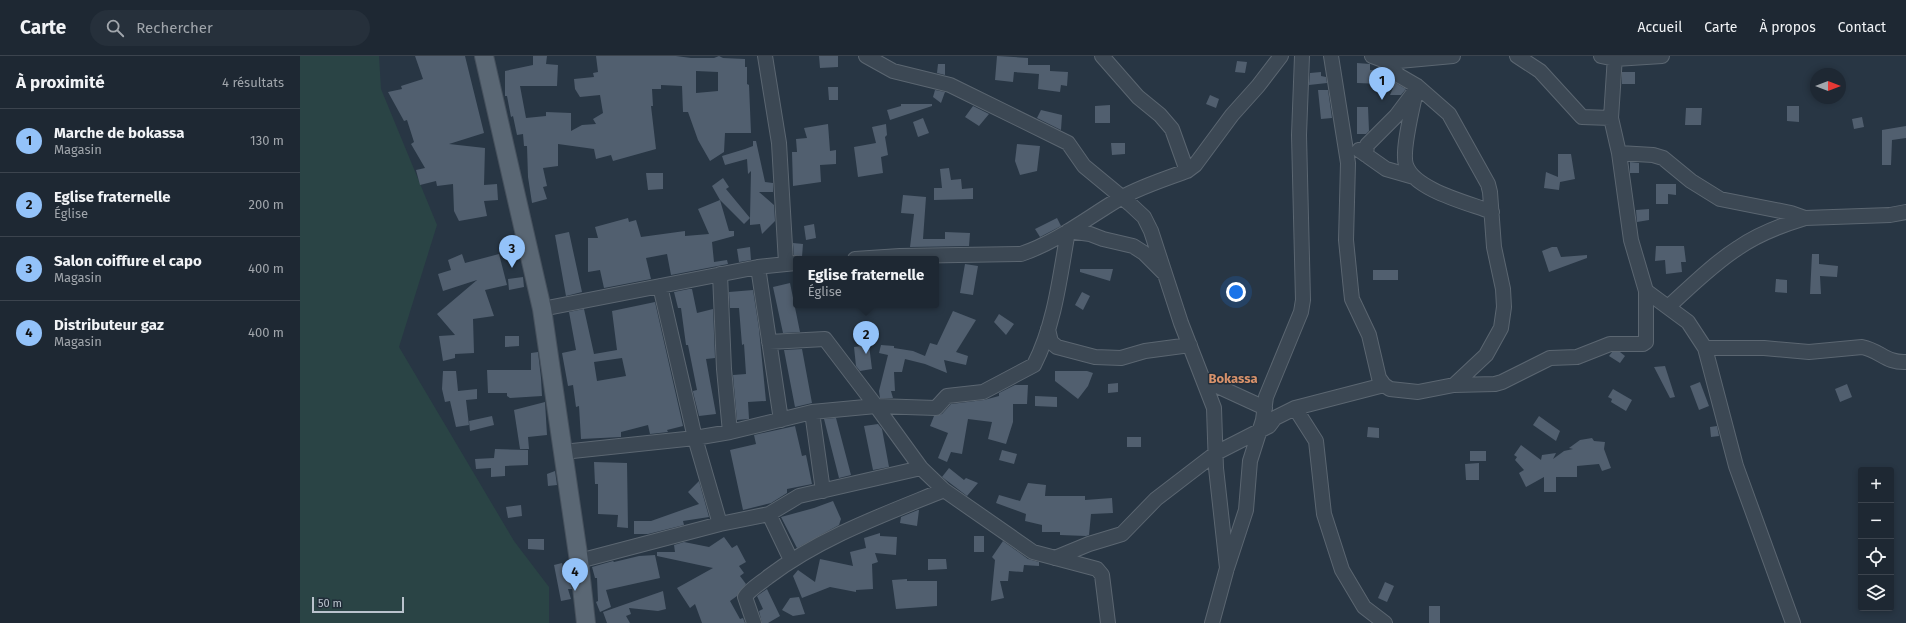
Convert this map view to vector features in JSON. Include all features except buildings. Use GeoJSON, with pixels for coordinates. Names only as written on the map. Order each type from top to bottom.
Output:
{"type":"FeatureCollection","features":[{"type":"Feature","properties":{"kind":"main road"},"geometry":{"type":"LineString","coordinates":[[484,56],[542,309],[579,561],[586,623]]}},
{"type":"Feature","properties":{"kind":"street"},"geometry":{"type":"LineString","coordinates":[[542,309],[720,274],[791,263],[779,143],[765,56]]}},
{"type":"Feature","properties":{"kind":"street"},"geometry":{"type":"LineString","coordinates":[[866,56],[893,71],[950,85],[1068,143],[1084,166],[1135,208],[1148,224],[1164,273],[1214,408],[1216,468],[1227,568]]}},
{"type":"Feature","properties":{"kind":"street"},"geometry":{"type":"LineString","coordinates":[[1102,56],[1138,97],[1160,115],[1172,129],[1187,171]]}},
{"type":"Feature","properties":{"kind":"street"},"geometry":{"type":"LineString","coordinates":[[900,256],[1021,254],[1034,250],[1068,231],[1121,198],[1187,171],[1195,165],[1232,115],[1258,86],[1281,56]]}},
{"type":"Feature","properties":{"kind":"street"},"geometry":{"type":"LineString","coordinates":[[1212,623],[1227,568],[1246,510],[1250,461],[1260,429],[1266,397],[1297,324],[1303,300],[1299,135],[1302,56]]}},
{"type":"Feature","properties":{"kind":"street"},"geometry":{"type":"LineString","coordinates":[[1331,56],[1348,163],[1346,240],[1352,299],[1369,335],[1379,378],[1390,389],[1418,392],[1454,384],[1502,382],[1550,358],[1577,357],[1610,344],[1643,344],[1646,342],[1646,291],[1631,240],[1619,153],[1611,118],[1615,58]]}},
{"type":"Feature","properties":{"kind":"street"},"geometry":{"type":"LineString","coordinates":[[1372,56],[1388,62],[1453,56]]}},
{"type":"Feature","properties":{"kind":"street"},"geometry":{"type":"LineString","coordinates":[[1517,56],[1540,71],[1582,117],[1611,118]]}},
{"type":"Feature","properties":{"kind":"street"},"geometry":{"type":"LineString","coordinates":[[1601,56],[1615,58],[1662,56]]}},
{"type":"Feature","properties":{"kind":"street"},"geometry":{"type":"LineString","coordinates":[[1388,62],[1398,74],[1417,86],[1449,114],[1488,184],[1492,212],[1494,247],[1503,289],[1504,307],[1501,328],[1482,360],[1454,384]]}},
{"type":"Feature","properties":{"kind":"street"},"geometry":{"type":"LineString","coordinates":[[1366,155],[1367,145],[1396,116],[1417,86]]}},
{"type":"Feature","properties":{"kind":"street"},"geometry":{"type":"LineString","coordinates":[[1417,86],[1405,148],[1406,164],[1414,177],[1426,187],[1492,212]]}},
{"type":"Feature","properties":{"kind":"street"},"geometry":{"type":"LineString","coordinates":[[1345,139],[1386,169],[1414,177]]}},
{"type":"Feature","properties":{"kind":"street"},"geometry":{"type":"LineString","coordinates":[[1619,153],[1653,155],[1663,158],[1691,181],[1720,198],[1791,213],[1805,218]]}},
{"type":"Feature","properties":{"kind":"street"},"geometry":{"type":"LineString","coordinates":[[1668,307],[1722,259],[1739,247],[1771,230],[1805,218],[1890,215],[1906,212]]}},
{"type":"Feature","properties":{"kind":"street"},"geometry":{"type":"LineString","coordinates":[[1068,231],[1090,234],[1103,239],[1133,246],[1144,253],[1164,273]]}},
{"type":"Feature","properties":{"kind":"street"},"geometry":{"type":"LineString","coordinates":[[563,452],[695,438],[730,432],[812,412],[876,406],[936,408],[947,396],[983,392],[1034,365],[1038,358],[1048,329],[1068,231]]}},
{"type":"Feature","properties":{"kind":"street"},"geometry":{"type":"LineString","coordinates":[[758,267],[781,420]]}},
{"type":"Feature","properties":{"kind":"street"},"geometry":{"type":"LineString","coordinates":[[720,274],[724,369],[730,432]]}},
{"type":"Feature","properties":{"kind":"street"},"geometry":{"type":"LineString","coordinates":[[660,286],[695,438],[720,524]]}},
{"type":"Feature","properties":{"kind":"street"},"geometry":{"type":"LineString","coordinates":[[1646,291],[1688,322],[1704,348],[1736,466],[1793,623]]}},
{"type":"Feature","properties":{"kind":"street"},"geometry":{"type":"LineString","coordinates":[[1048,329],[1051,342],[1064,350],[1095,357],[1120,358],[1145,351],[1190,345]]}},
{"type":"Feature","properties":{"kind":"street"},"geometry":{"type":"LineString","coordinates":[[769,342],[825,339],[921,468],[944,490],[1033,552],[1097,569],[1102,575],[1108,623]]}},
{"type":"Feature","properties":{"kind":"street"},"geometry":{"type":"LineString","coordinates":[[1704,348],[1764,348],[1809,352],[1862,347],[1871,349],[1894,363],[1906,362]]}},
{"type":"Feature","properties":{"kind":"street"},"geometry":{"type":"LineString","coordinates":[[1038,358],[1064,350]]}},
{"type":"Feature","properties":{"kind":"street"},"geometry":{"type":"LineString","coordinates":[[1204,380],[1265,408]]}},
{"type":"Feature","properties":{"kind":"street"},"geometry":{"type":"LineString","coordinates":[[1055,558],[1088,544],[1122,534],[1156,499],[1216,453],[1260,429],[1269,426],[1275,418],[1295,408],[1384,384]]}},
{"type":"Feature","properties":{"kind":"street"},"geometry":{"type":"LineString","coordinates":[[1295,408],[1316,441],[1324,514],[1342,570],[1364,607],[1385,623]]}},
{"type":"Feature","properties":{"kind":"street"},"geometry":{"type":"LineString","coordinates":[[812,412],[823,491]]}},
{"type":"Feature","properties":{"kind":"street"},"geometry":{"type":"LineString","coordinates":[[579,561],[720,524],[769,514],[798,496],[921,468]]}},
{"type":"Feature","properties":{"kind":"street"},"geometry":{"type":"LineString","coordinates":[[754,623],[745,597],[753,589],[791,560],[846,531],[944,490]]}},
{"type":"Feature","properties":{"kind":"street"},"geometry":{"type":"LineString","coordinates":[[769,514],[791,560]]}},
{"type":"Feature","properties":{"kind":"green space"},"geometry":{"type":"Polygon","coordinates":[[[300,56],[379,56],[381,89],[437,225],[399,347],[514,541],[549,587],[549,623],[300,623],[300,56]]]}},
{"type":"Feature","properties":{"kind":"place","name":"Marche de bokassa"},"geometry":{"type":"Point","coordinates":[1382,100]}},
{"type":"Feature","properties":{"kind":"place","name":"Salon coiffure el capo"},"geometry":{"type":"Point","coordinates":[512,268]}},
{"type":"Feature","properties":{"kind":"place","name":"Eglise fraternelle"},"geometry":{"type":"Point","coordinates":[866,354]}},
{"type":"Feature","properties":{"kind":"place","name":"Distributeur gaz"},"geometry":{"type":"Point","coordinates":[575,591]}},
{"type":"Feature","properties":{"kind":"district","name":"Bokassa"},"geometry":{"type":"Point","coordinates":[1233,378]}}]}
